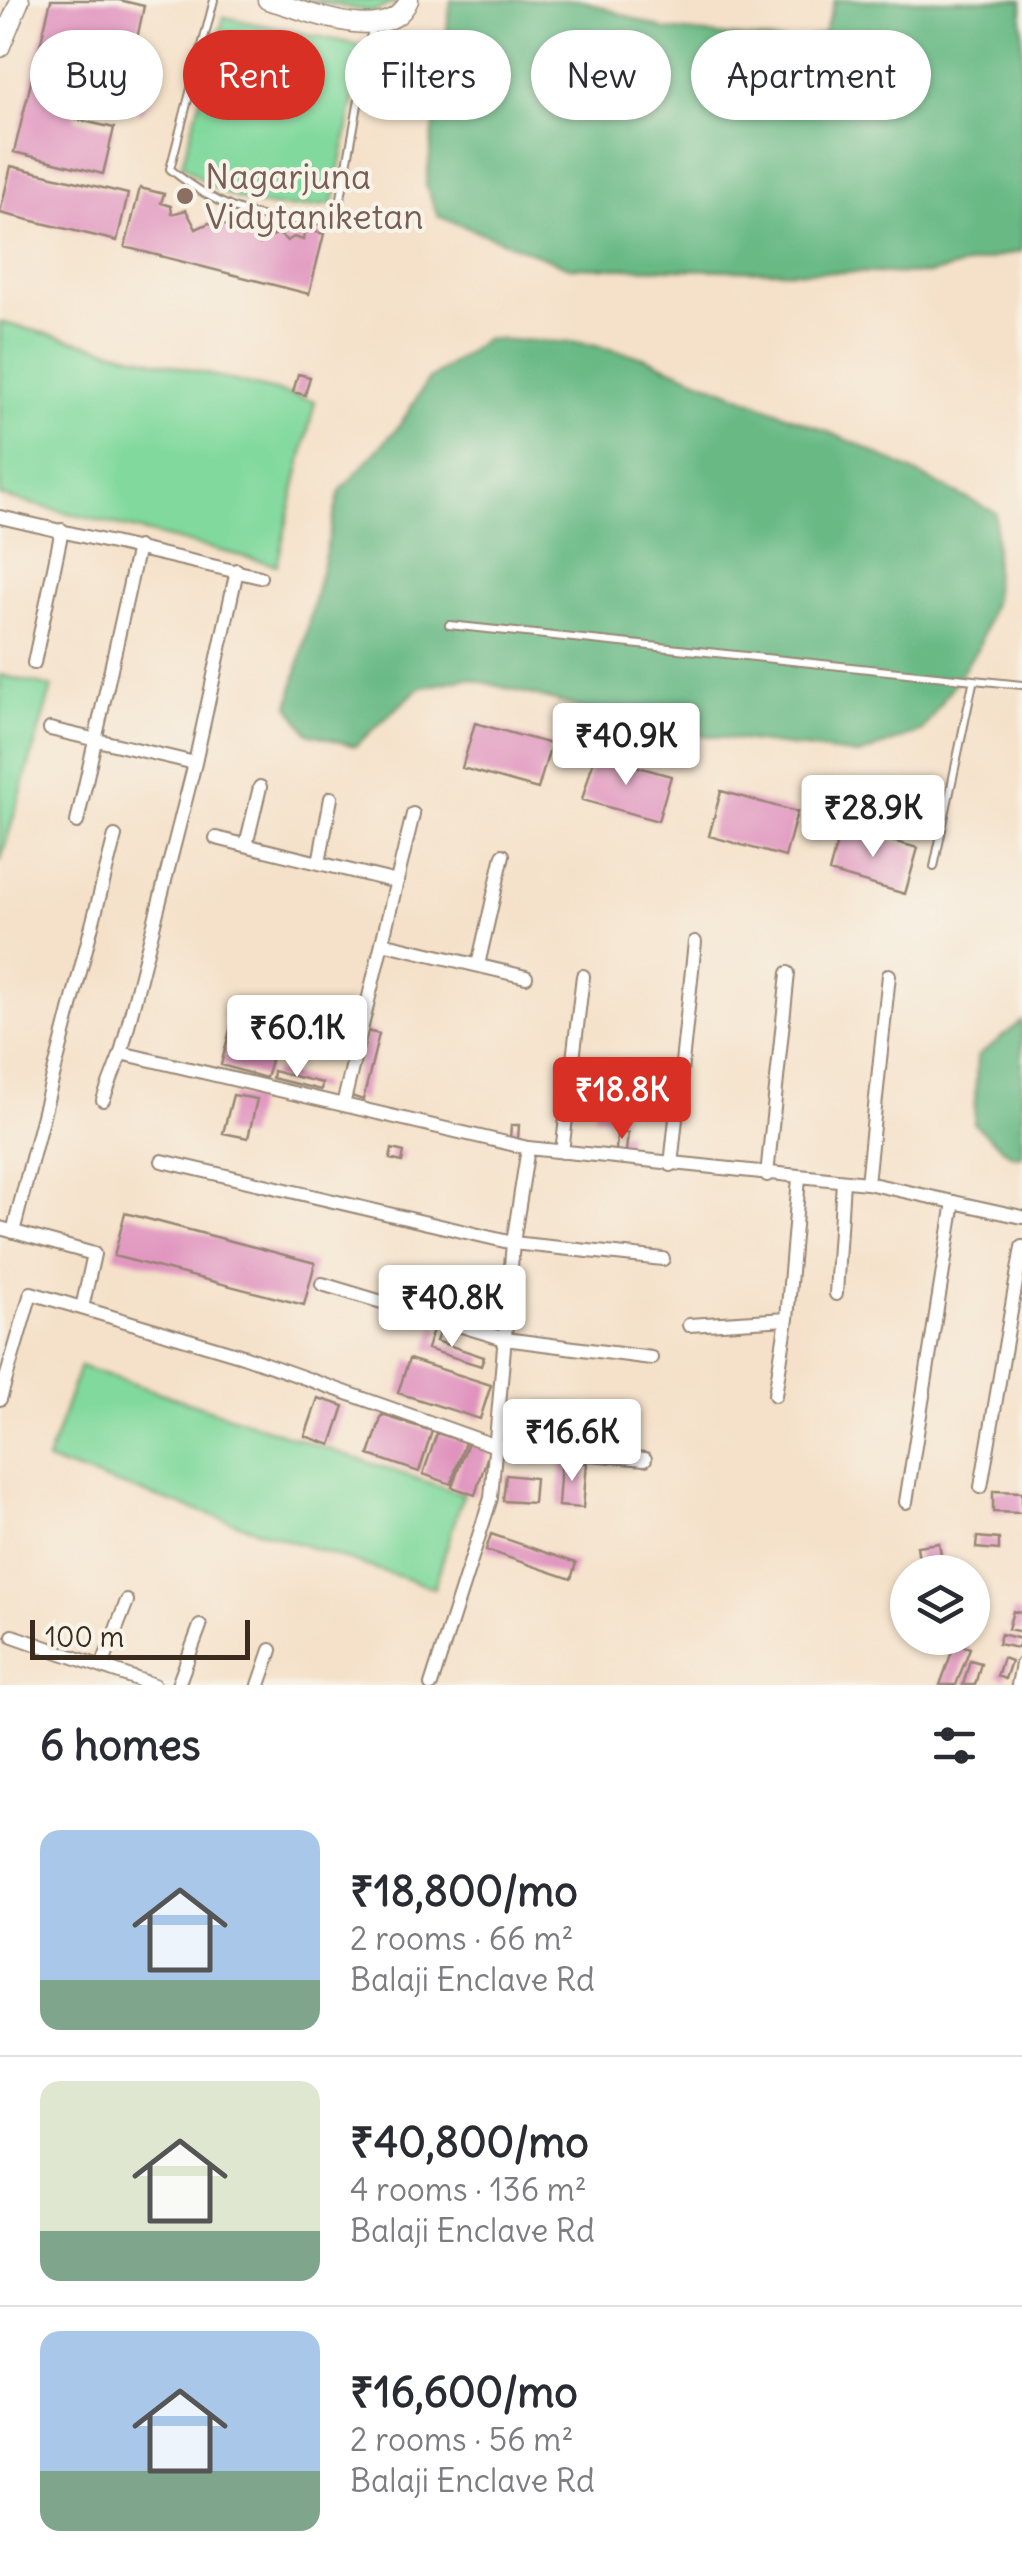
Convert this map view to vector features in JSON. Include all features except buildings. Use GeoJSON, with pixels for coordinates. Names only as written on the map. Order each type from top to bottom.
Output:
{"type":"FeatureCollection","features":[{"type":"Feature","properties":{"kind":"main road"},"geometry":{"type":"LineString","coordinates":[[0,48],[20,0]]}},
{"type":"Feature","properties":{"kind":"main road"},"geometry":{"type":"LineString","coordinates":[[267,0],[373,26],[398,17],[409,0]]}},
{"type":"Feature","properties":{"kind":"street"},"geometry":{"type":"LineString","coordinates":[[0,517],[260,577]]}},
{"type":"Feature","properties":{"kind":"street"},"geometry":{"type":"LineString","coordinates":[[34,663],[62,530]]}},
{"type":"Feature","properties":{"kind":"street"},"geometry":{"type":"LineString","coordinates":[[77,822],[138,547]]}},
{"type":"Feature","properties":{"kind":"street"},"geometry":{"type":"LineString","coordinates":[[104,1100],[121,1052],[195,763],[237,570]]}},
{"type":"Feature","properties":{"kind":"street"},"geometry":{"type":"LineString","coordinates":[[50,729],[195,763]]}},
{"type":"Feature","properties":{"kind":"street"},"geometry":{"type":"LineString","coordinates":[[246,846],[260,787]]}},
{"type":"Feature","properties":{"kind":"street"},"geometry":{"type":"LineString","coordinates":[[319,863],[332,798]]}},
{"type":"Feature","properties":{"kind":"street"},"geometry":{"type":"LineString","coordinates":[[343,1104],[413,814]]}},
{"type":"Feature","properties":{"kind":"street"},"geometry":{"type":"LineString","coordinates":[[82,1308],[94,1254],[7,1230],[115,836]]}},
{"type":"Feature","properties":{"kind":"street"},"geometry":{"type":"LineString","coordinates":[[216,838],[397,882]]}},
{"type":"Feature","properties":{"kind":"street"},"geometry":{"type":"LineString","coordinates":[[478,966],[504,855]]}},
{"type":"Feature","properties":{"kind":"street"},"geometry":{"type":"LineString","coordinates":[[670,1164],[694,942]]}},
{"type":"Feature","properties":{"kind":"street"},"geometry":{"type":"LineString","coordinates":[[382,943],[526,976]]}},
{"type":"Feature","properties":{"kind":"street"},"geometry":{"type":"LineString","coordinates":[[767,1175],[788,973]]}},
{"type":"Feature","properties":{"kind":"street"},"geometry":{"type":"LineString","coordinates":[[562,1152],[583,976]]}},
{"type":"Feature","properties":{"kind":"street"},"geometry":{"type":"LineString","coordinates":[[867,1183],[888,976]]}},
{"type":"Feature","properties":{"kind":"street"},"geometry":{"type":"LineString","coordinates":[[121,1052],[528,1148],[867,1183],[1022,1217]]}},
{"type":"Feature","properties":{"kind":"street"},"geometry":{"type":"LineString","coordinates":[[431,1685],[492,1498],[513,1243],[528,1148]]}},
{"type":"Feature","properties":{"kind":"street"},"geometry":{"type":"LineString","coordinates":[[162,1161],[513,1243],[663,1258]]}},
{"type":"Feature","properties":{"kind":"street"},"geometry":{"type":"LineString","coordinates":[[774,1395],[787,1318],[799,1178]]}},
{"type":"Feature","properties":{"kind":"street"},"geometry":{"type":"LineString","coordinates":[[836,1294],[843,1181]]}},
{"type":"Feature","properties":{"kind":"street"},"geometry":{"type":"LineString","coordinates":[[906,1502],[954,1202]]}},
{"type":"Feature","properties":{"kind":"street"},"geometry":{"type":"LineString","coordinates":[[981,1488],[1022,1247]]}},
{"type":"Feature","properties":{"kind":"street"},"geometry":{"type":"LineString","coordinates":[[322,1284],[505,1338],[652,1358]]}},
{"type":"Feature","properties":{"kind":"street"},"geometry":{"type":"LineString","coordinates":[[0,1399],[31,1293],[243,1356],[496,1446],[645,1459]]}},
{"type":"Feature","properties":{"kind":"street"},"geometry":{"type":"LineString","coordinates":[[689,1325],[787,1318]]}},
{"type":"Feature","properties":{"kind":"street"},"geometry":{"type":"LineString","coordinates":[[102,1666],[128,1601]]}},
{"type":"Feature","properties":{"kind":"street"},"geometry":{"type":"LineString","coordinates":[[178,1685],[200,1626]]}},
{"type":"Feature","properties":{"kind":"street"},"geometry":{"type":"LineString","coordinates":[[13,1636],[154,1685]]}},
{"type":"Feature","properties":{"kind":"street"},"geometry":{"type":"LineString","coordinates":[[259,1685],[270,1650]]}},
{"type":"Feature","properties":{"kind":"street"},"geometry":{"type":"LineString","coordinates":[[1018,1685],[1022,1664]]}},
{"type":"Feature","properties":{"kind":"lane"},"geometry":{"type":"LineString","coordinates":[[214,0],[170,170],[209,200],[289,222],[337,220],[373,26]]}},
{"type":"Feature","properties":{"kind":"lane"},"geometry":{"type":"LineString","coordinates":[[449,625],[1022,686]]}},
{"type":"Feature","properties":{"kind":"lane"},"geometry":{"type":"LineString","coordinates":[[934,867],[973,683]]}},
{"type":"Feature","properties":{"kind":"green space"},"geometry":{"type":"Polygon","coordinates":[[[306,0],[400,0],[373,12],[306,0]]]}},
{"type":"Feature","properties":{"kind":"green space"},"geometry":{"type":"Polygon","coordinates":[[[451,0],[582,0],[666,30],[531,30],[531,120],[671,120],[671,30],[691,32],[691,120],[931,120],[931,30],[825,30],[835,0],[1022,0],[1022,251],[929,274],[569,267],[438,216],[426,185],[435,120],[511,120],[511,30],[447,30],[451,0]]]}},
{"type":"Feature","properties":{"kind":"green space"},"geometry":{"type":"Polygon","coordinates":[[[224,17],[287,30],[220,30],[224,17]]]}},
{"type":"Feature","properties":{"kind":"green space"},"geometry":{"type":"Polygon","coordinates":[[[325,38],[345,42],[345,120],[349,120],[333,204],[289,207],[252,203],[217,189],[182,164],[195,120],[325,120],[325,38]]]}},
{"type":"Feature","properties":{"kind":"green space"},"geometry":{"type":"Polygon","coordinates":[[[0,322],[315,401],[277,565],[0,496],[0,322]]]}},
{"type":"Feature","properties":{"kind":"green space"},"geometry":{"type":"Polygon","coordinates":[[[486,339],[583,343],[644,357],[855,443],[996,513],[994,599],[979,646],[922,731],[859,755],[670,731],[468,678],[419,688],[355,746],[308,733],[289,706],[340,491],[400,425],[428,380],[486,339]]]}},
{"type":"Feature","properties":{"kind":"green space"},"geometry":{"type":"Polygon","coordinates":[[[0,675],[52,687],[0,863],[0,675]]]}},
{"type":"Feature","properties":{"kind":"green space"},"geometry":{"type":"Polygon","coordinates":[[[1022,1021],[1022,1156],[1011,1155],[974,1124],[977,1057],[1022,1021]]]}},
{"type":"Feature","properties":{"kind":"green space"},"geometry":{"type":"Polygon","coordinates":[[[80,1366],[463,1494],[434,1588],[47,1461],[80,1366]]]}},
{"type":"Feature","properties":{"kind":"place","name":"Nagarjuna Vidytaniketan"},"geometry":{"type":"Point","coordinates":[185,196]}}]}
